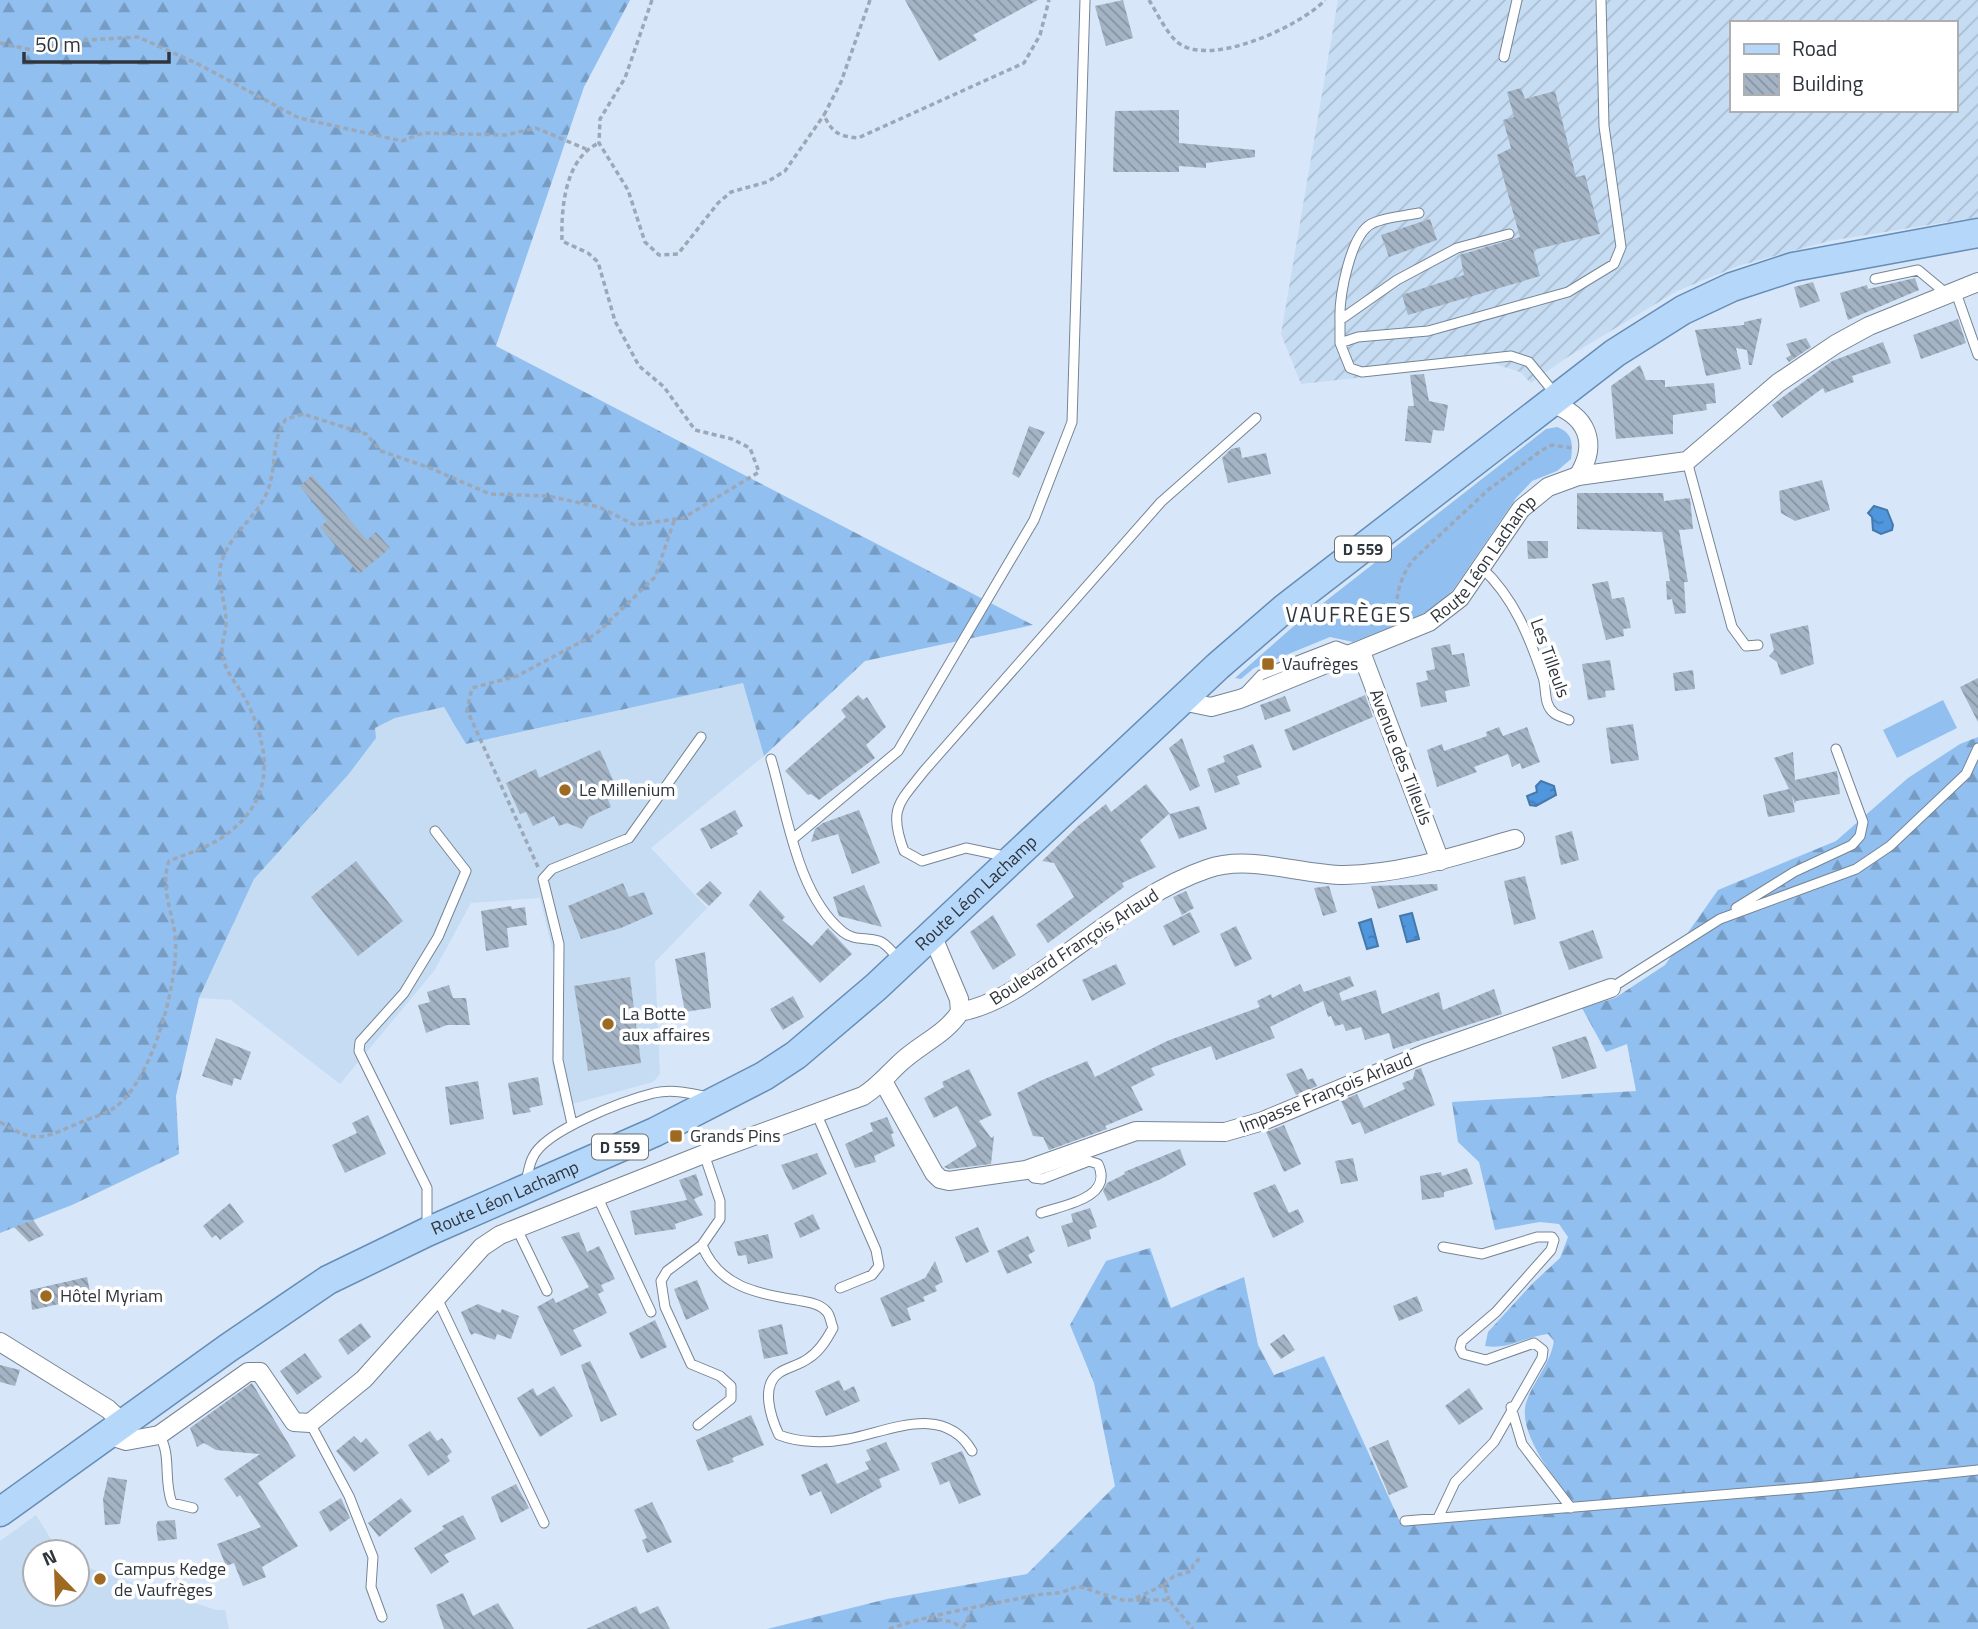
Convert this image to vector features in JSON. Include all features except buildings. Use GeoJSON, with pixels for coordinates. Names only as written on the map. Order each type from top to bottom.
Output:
{"type":"FeatureCollection","features":[{"type":"Feature","properties":{"kind":"main road","name":"Route Léon Lachamp"},"geometry":{"type":"LineString","coordinates":[[0,1513],[306,1294],[428,1232],[720,1099],[796,1055],[903,962],[1285,608],[1615,353],[1683,310],[1732,287],[1793,267],[1978,233]]}},
{"type":"Feature","properties":{"kind":"street"},"geometry":{"type":"LineString","coordinates":[[1686,461],[1807,362],[1869,326],[1978,282]]}},
{"type":"Feature","properties":{"kind":"street"},"geometry":{"type":"LineString","coordinates":[[1554,400],[1575,414],[1588,437],[1586,463],[1578,476]]}},
{"type":"Feature","properties":{"kind":"street","name":"Route Léon Lachamp"},"geometry":{"type":"LineString","coordinates":[[1182,701],[1211,707],[1240,699],[1429,622],[1460,598],[1521,509],[1548,487],[1578,476],[1686,461]]}},
{"type":"Feature","properties":{"kind":"street","name":"Avenue des Tilleuls"},"geometry":{"type":"LineString","coordinates":[[1359,652],[1440,862]]}},
{"type":"Feature","properties":{"kind":"street","name":"Boulevard François Arlaud"},"geometry":{"type":"LineString","coordinates":[[310,1423],[364,1379],[482,1247],[517,1229],[597,1196],[863,1096],[884,1083],[900,1063],[953,1022],[960,1012],[983,1007],[1027,983],[1158,891],[1209,868],[1275,867],[1342,875],[1399,871],[1440,862],[1515,839]]}},
{"type":"Feature","properties":{"kind":"street"},"geometry":{"type":"LineString","coordinates":[[932,935],[959,999],[960,1012]]}},
{"type":"Feature","properties":{"kind":"street","name":"Impasse François Arlaud"},"geometry":{"type":"LineString","coordinates":[[884,1083],[940,1179],[1026,1170],[1136,1131],[1225,1132],[1264,1121],[1424,1054],[1611,988]]}},
{"type":"Feature","properties":{"kind":"street"},"geometry":{"type":"LineString","coordinates":[[0,1342],[108,1409],[116,1429],[126,1441],[159,1435],[248,1373],[260,1372],[294,1422],[310,1423]]}},
{"type":"Feature","properties":{"kind":"lane"},"geometry":{"type":"LineString","coordinates":[[794,838],[898,751],[1034,520],[1072,422],[1085,0]]}},
{"type":"Feature","properties":{"kind":"lane"},"geometry":{"type":"LineString","coordinates":[[1504,57],[1517,0]]}},
{"type":"Feature","properties":{"kind":"lane"},"geometry":{"type":"LineString","coordinates":[[1340,343],[1358,337],[1428,331],[1568,292],[1614,264],[1621,247],[1604,126],[1601,0]]}},
{"type":"Feature","properties":{"kind":"lane"},"geometry":{"type":"LineString","coordinates":[[1419,213],[1370,225],[1357,239],[1339,302],[1340,343],[1350,368],[1362,372],[1511,356],[1529,362],[1554,400]]}},
{"type":"Feature","properties":{"kind":"lane"},"geometry":{"type":"LineString","coordinates":[[1340,320],[1397,279],[1457,248],[1509,234]]}},
{"type":"Feature","properties":{"kind":"lane"},"geometry":{"type":"LineString","coordinates":[[1875,279],[1919,270],[1951,292],[1978,355]]}},
{"type":"Feature","properties":{"kind":"lane"},"geometry":{"type":"LineString","coordinates":[[1014,858],[967,848],[922,861],[904,851],[897,832],[897,807],[924,771],[1161,502],[1256,418]]}},
{"type":"Feature","properties":{"kind":"lane"},"geometry":{"type":"LineString","coordinates":[[1686,461],[1732,628],[1746,646],[1758,645]]}},
{"type":"Feature","properties":{"kind":"lane","name":"Les Tilleuls"},"geometry":{"type":"LineString","coordinates":[[1482,568],[1505,589],[1530,640],[1545,682],[1545,698],[1554,713],[1569,720]]}},
{"type":"Feature","properties":{"kind":"lane"},"geometry":{"type":"LineString","coordinates":[[572,1124],[558,1060],[559,944],[543,879],[552,869],[629,838],[701,737]]}},
{"type":"Feature","properties":{"kind":"lane"},"geometry":{"type":"LineString","coordinates":[[1720,919],[1856,869],[1891,846],[1966,774],[1978,748]]}},
{"type":"Feature","properties":{"kind":"lane"},"geometry":{"type":"LineString","coordinates":[[1611,988],[1794,872],[1852,845],[1860,836],[1863,822],[1836,750]]}},
{"type":"Feature","properties":{"kind":"lane"},"geometry":{"type":"LineString","coordinates":[[771,759],[806,880],[823,912],[844,933],[858,939],[881,941],[903,962]]}},
{"type":"Feature","properties":{"kind":"lane"},"geometry":{"type":"LineString","coordinates":[[428,1232],[427,1188],[359,1051],[360,1042],[404,993],[438,937],[466,872],[435,831]]}},
{"type":"Feature","properties":{"kind":"lane"},"geometry":{"type":"LineString","coordinates":[[524,1190],[533,1155],[550,1138],[572,1124],[655,1093],[682,1091],[720,1099]]}},
{"type":"Feature","properties":{"kind":"lane"},"geometry":{"type":"LineString","coordinates":[[817,1115],[876,1250],[879,1266],[872,1275],[840,1288]]}},
{"type":"Feature","properties":{"kind":"lane"},"geometry":{"type":"LineString","coordinates":[[698,1425],[731,1399],[731,1386],[720,1376],[691,1364],[665,1307],[661,1281],[667,1271],[702,1245],[720,1220],[720,1202],[704,1154]]}},
{"type":"Feature","properties":{"kind":"lane"},"geometry":{"type":"LineString","coordinates":[[1026,1170],[1034,1178],[1042,1179],[1089,1161],[1098,1164],[1102,1174],[1102,1182],[1093,1195],[1041,1213]]}},
{"type":"Feature","properties":{"kind":"lane"},"geometry":{"type":"LineString","coordinates":[[597,1196],[651,1312]]}},
{"type":"Feature","properties":{"kind":"lane"},"geometry":{"type":"LineString","coordinates":[[517,1229],[547,1291]]}},
{"type":"Feature","properties":{"kind":"lane"},"geometry":{"type":"LineString","coordinates":[[1438,1518],[1455,1482],[1494,1442],[1511,1407],[1538,1365],[1543,1350],[1534,1343],[1486,1360],[1463,1354],[1460,1348],[1462,1341],[1496,1312],[1551,1250],[1554,1240],[1552,1237],[1537,1237],[1482,1254],[1443,1247]]}},
{"type":"Feature","properties":{"kind":"lane"},"geometry":{"type":"LineString","coordinates":[[702,1245],[708,1262],[722,1277],[757,1293],[813,1303],[827,1312],[832,1328],[826,1340],[810,1358],[776,1375],[769,1387],[772,1421],[779,1435],[793,1441],[847,1440],[896,1426],[928,1422],[966,1441],[972,1451]]}},
{"type":"Feature","properties":{"kind":"lane"},"geometry":{"type":"LineString","coordinates":[[437,1298],[544,1523]]}},
{"type":"Feature","properties":{"kind":"lane"},"geometry":{"type":"LineString","coordinates":[[1511,1407],[1522,1444],[1571,1508]]}},
{"type":"Feature","properties":{"kind":"lane"},"geometry":{"type":"LineString","coordinates":[[310,1423],[349,1496],[373,1557],[371,1587],[382,1617]]}},
{"type":"Feature","properties":{"kind":"lane"},"geometry":{"type":"LineString","coordinates":[[159,1435],[165,1443],[167,1491],[172,1503],[193,1508]]}},
{"type":"Feature","properties":{"kind":"lane"},"geometry":{"type":"LineString","coordinates":[[1405,1521],[1978,1470]]}},
{"type":"Feature","properties":{"kind":"path"},"geometry":{"type":"LineString","coordinates":[[652,0],[625,78],[600,119],[599,143],[628,190],[645,242],[659,255],[678,254],[718,203],[731,192],[767,182],[785,171],[824,115],[841,82],[870,0]]}},
{"type":"Feature","properties":{"kind":"path"},"geometry":{"type":"LineString","coordinates":[[824,115],[830,129],[840,136],[858,138],[1024,63],[1040,35],[1049,0]]}},
{"type":"Feature","properties":{"kind":"path"},"geometry":{"type":"LineString","coordinates":[[1149,0],[1178,43],[1207,51],[1262,40],[1313,13],[1325,0]]}},
{"type":"Feature","properties":{"kind":"path"},"geometry":{"type":"LineString","coordinates":[[0,43],[32,50],[87,40],[138,37],[198,64],[299,118],[402,141],[423,133],[506,135],[536,128],[586,149]]}},
{"type":"Feature","properties":{"kind":"path"},"geometry":{"type":"LineString","coordinates":[[0,1122],[26,1138],[45,1137],[114,1108],[138,1080],[152,1054],[172,989],[175,936],[166,884],[169,862],[218,840],[254,809],[264,778],[263,740],[246,699],[227,670],[222,650],[226,623],[217,573],[226,551],[268,492],[275,465],[276,433],[286,419],[303,414],[366,434],[380,451],[430,468],[490,494],[548,496],[599,507],[635,525],[683,518],[759,472],[750,448],[732,439],[695,430],[664,387],[639,366],[615,321],[598,262],[588,253],[562,241],[568,182],[586,149],[599,143]]}},
{"type":"Feature","properties":{"kind":"path"},"geometry":{"type":"LineString","coordinates":[[1395,637],[1398,592],[1405,570],[1414,559],[1488,490],[1542,450],[1552,445],[1588,450]]}},
{"type":"Feature","properties":{"kind":"path"},"geometry":{"type":"LineString","coordinates":[[543,879],[467,710],[472,688],[517,676],[596,634],[655,577],[675,520]]}},
{"type":"Feature","properties":{"kind":"path"},"geometry":{"type":"LineString","coordinates":[[1132,1600],[1150,1594],[1174,1576],[1192,1571],[1193,1565],[1202,1556]]}},
{"type":"Feature","properties":{"kind":"path"},"geometry":{"type":"LineString","coordinates":[[1164,1585],[1169,1600],[1193,1629]]}},
{"type":"Feature","properties":{"kind":"path"},"geometry":{"type":"LineString","coordinates":[[890,1629],[923,1618],[1036,1595],[1059,1595],[1078,1586],[1106,1597],[1169,1600]]}},
{"type":"Feature","properties":{"kind":"path"},"geometry":{"type":"LineString","coordinates":[[923,1618],[953,1622],[963,1628],[974,1609]]}},
{"type":"Feature","properties":{"kind":"shaded area"},"geometry":{"type":"Polygon","coordinates":[[[1338,0],[1978,0],[1978,217],[1829,241],[1738,266],[1677,291],[1566,358],[1531,383],[1520,372],[1492,363],[1301,384],[1281,334],[1338,0]]]}},
{"type":"Feature","properties":{"kind":"shaded area"},"geometry":{"type":"Polygon","coordinates":[[[743,683],[764,756],[651,848],[707,908],[655,962],[660,1074],[653,1082],[561,1107],[552,1063],[554,957],[540,898],[471,903],[434,971],[340,1084],[231,1000],[199,998],[254,879],[348,775],[375,728],[395,718],[444,707],[467,744],[743,683]]]}},
{"type":"Feature","properties":{"kind":"shaded area","name":"Campus Kedge de Vaufrèges"},"geometry":{"type":"Polygon","coordinates":[[[36,1515],[50,1538],[21,1538],[21,1608],[91,1608],[91,1569],[216,1610],[225,1610],[229,1629],[0,1629],[0,1541],[36,1515]]]}},
{"type":"Feature","properties":{"kind":"green space"},"geometry":{"type":"Polygon","coordinates":[[[0,0],[630,0],[584,87],[496,346],[1033,625],[865,661],[764,756],[743,683],[466,744],[444,707],[395,718],[375,728],[376,738],[348,775],[254,879],[199,998],[176,1096],[179,1154],[72,1205],[0,1233],[0,0]]]}},
{"type":"Feature","properties":{"kind":"green space"},"geometry":{"type":"Polygon","coordinates":[[[1557,427],[1571,439],[1571,459],[1557,471],[1532,481],[1516,498],[1453,590],[1438,604],[1421,615],[1353,642],[1330,637],[1254,668],[1241,679],[1235,678],[1295,625],[1546,429],[1557,427]]]}},
{"type":"Feature","properties":{"kind":"green space"},"geometry":{"type":"Polygon","coordinates":[[[1943,700],[1957,728],[1897,758],[1883,730],[1943,700]]]}},
{"type":"Feature","properties":{"kind":"green space"},"geometry":{"type":"Polygon","coordinates":[[[1978,737],[1978,1629],[767,1629],[887,1599],[1027,1574],[1115,1486],[1094,1383],[1070,1325],[1106,1261],[1150,1248],[1171,1308],[1244,1277],[1258,1345],[1274,1375],[1324,1356],[1402,1526],[1576,1512],[1533,1443],[1525,1413],[1530,1392],[1549,1357],[1554,1341],[1548,1334],[1509,1345],[1485,1346],[1488,1332],[1560,1258],[1568,1237],[1559,1224],[1540,1222],[1495,1230],[1479,1162],[1458,1142],[1452,1102],[1636,1091],[1627,1044],[1606,1052],[1582,1008],[1615,998],[1665,965],[1718,890],[1836,841],[1908,778],[1960,744],[1978,737]]]}},
{"type":"Feature","properties":{"kind":"water"},"geometry":{"type":"Polygon","coordinates":[[[1874,506],[1887,510],[1893,525],[1892,530],[1881,534],[1873,530],[1872,517],[1868,513],[1874,506]]]}},
{"type":"Feature","properties":{"kind":"water"},"geometry":{"type":"Polygon","coordinates":[[[1541,781],[1554,786],[1556,795],[1536,806],[1530,805],[1527,796],[1537,792],[1536,786],[1541,781]]]}},
{"type":"Feature","properties":{"kind":"water"},"geometry":{"type":"Polygon","coordinates":[[[1412,913],[1419,939],[1407,942],[1400,916],[1412,913]]]}},
{"type":"Feature","properties":{"kind":"water"},"geometry":{"type":"Polygon","coordinates":[[[1371,919],[1378,946],[1367,949],[1359,923],[1371,919]]]}},
{"type":"Feature","properties":{"kind":"place","name":"Vaufrèges"},"geometry":{"type":"Point","coordinates":[1268,664]}},
{"type":"Feature","properties":{"kind":"place","name":"Le Millenium"},"geometry":{"type":"Point","coordinates":[565,790]}},
{"type":"Feature","properties":{"kind":"place","name":"La Botte aux affaires"},"geometry":{"type":"Point","coordinates":[608,1024]}},
{"type":"Feature","properties":{"kind":"place","name":"Grands Pins"},"geometry":{"type":"Point","coordinates":[676,1136]}},
{"type":"Feature","properties":{"kind":"place","name":"Hôtel Myriam"},"geometry":{"type":"Point","coordinates":[46,1296]}},
{"type":"Feature","properties":{"kind":"place","name":"Campus Kedge de Vaufrèges"},"geometry":{"type":"Point","coordinates":[100,1579]}},
{"type":"Feature","properties":{"kind":"district","name":"VAUFRÈGES"},"geometry":{"type":"Point","coordinates":[1349,615]}}]}
